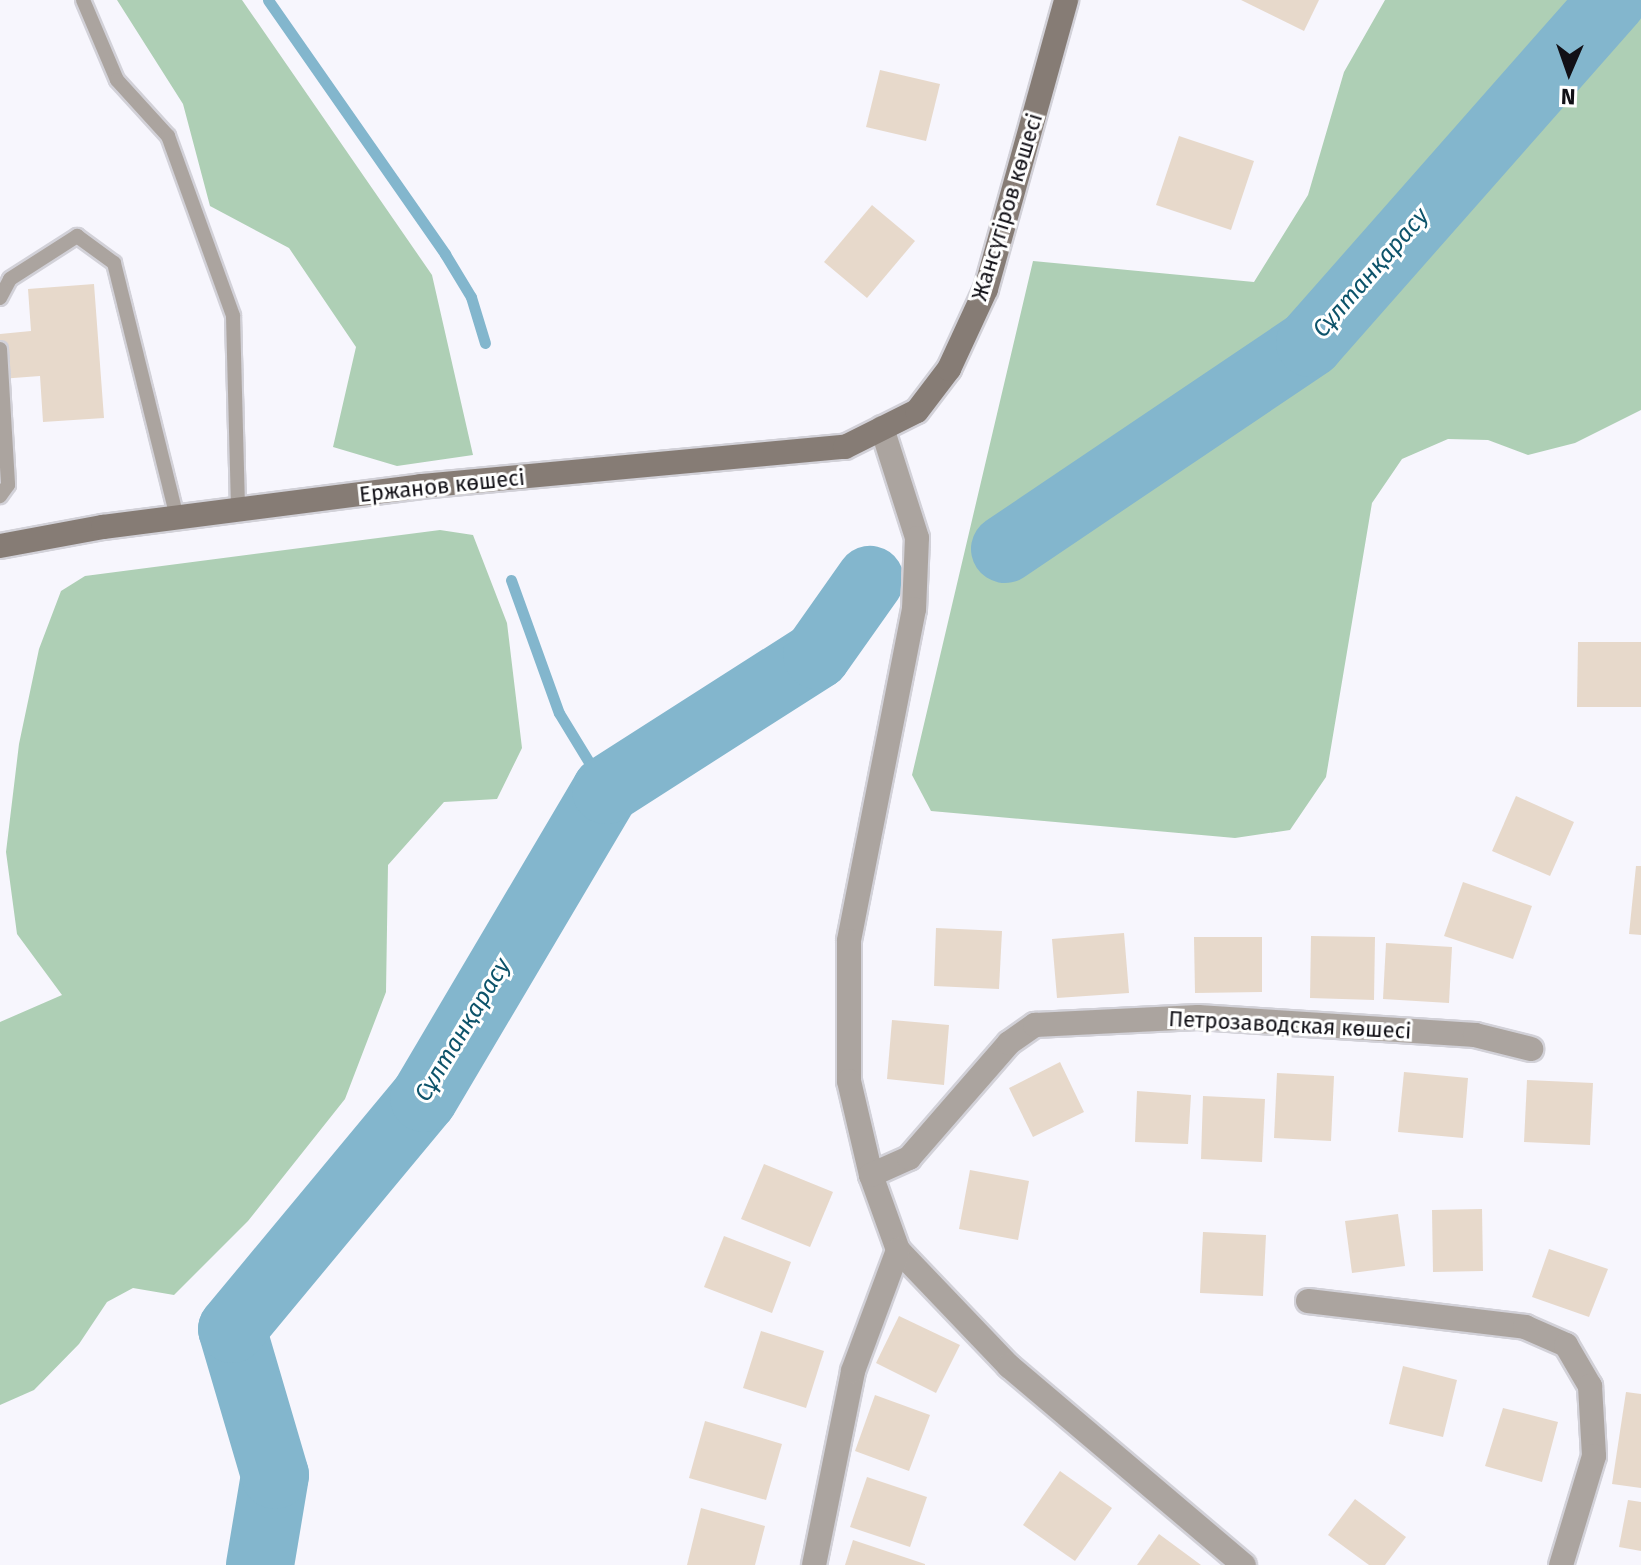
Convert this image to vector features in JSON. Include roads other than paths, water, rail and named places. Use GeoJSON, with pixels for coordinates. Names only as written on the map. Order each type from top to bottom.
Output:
{"type":"FeatureCollection","features":[{"type":"Feature","properties":{"kind":"main road","name":"Жансүгіров көшесі"},"geometry":{"type":"LineString","coordinates":[[882,428],[917,411],[949,369],[986,289],[1066,0]]}},
{"type":"Feature","properties":{"kind":"main road","name":"Ержанов көшесі"},"geometry":{"type":"LineString","coordinates":[[0,546],[177,518],[421,486],[845,447],[882,428]]}},
{"type":"Feature","properties":{"kind":"street"},"geometry":{"type":"LineString","coordinates":[[882,428],[917,538],[914,609],[849,941],[849,1081],[871,1175],[898,1250],[1009,1366],[1244,1565]]}},
{"type":"Feature","properties":{"kind":"street","name":"Петрозаводская көшесі"},"geometry":{"type":"LineString","coordinates":[[871,1175],[909,1158],[1009,1043],[1035,1025],[1198,1017],[1475,1035],[1531,1049]]}},
{"type":"Feature","properties":{"kind":"street"},"geometry":{"type":"LineString","coordinates":[[814,1565],[853,1371],[898,1250]]}},
{"type":"Feature","properties":{"kind":"street"},"geometry":{"type":"LineString","coordinates":[[1308,1301],[1525,1327],[1566,1345],[1590,1386],[1594,1456],[1568,1563]]}},
{"type":"Feature","properties":{"kind":"lane"},"geometry":{"type":"LineString","coordinates":[[83,0],[117,80],[168,136],[233,316],[238,510]]}},
{"type":"Feature","properties":{"kind":"lane"},"geometry":{"type":"LineString","coordinates":[[0,298],[10,279],[77,236],[114,263],[177,518]]}},
{"type":"Feature","properties":{"kind":"lane"},"geometry":{"type":"LineString","coordinates":[[0,349],[8,485],[0,496]]}},
{"type":"Feature","properties":{"kind":"waterway"},"geometry":{"type":"LineString","coordinates":[[268,0],[445,254],[471,297],[485,343]]}},
{"type":"Feature","properties":{"kind":"waterway","name":"Сұлтанқарасу"},"geometry":{"type":"LineString","coordinates":[[1005,549],[1310,343],[1612,0]]}},
{"type":"Feature","properties":{"kind":"waterway"},"geometry":{"type":"LineString","coordinates":[[511,580],[559,713],[606,790]]}},
{"type":"Feature","properties":{"kind":"waterway","name":"Сұлтанқарасу"},"geometry":{"type":"LineString","coordinates":[[260,1565],[275,1475],[232,1329],[424,1098],[606,790],[817,655],[870,580]]}}]}
